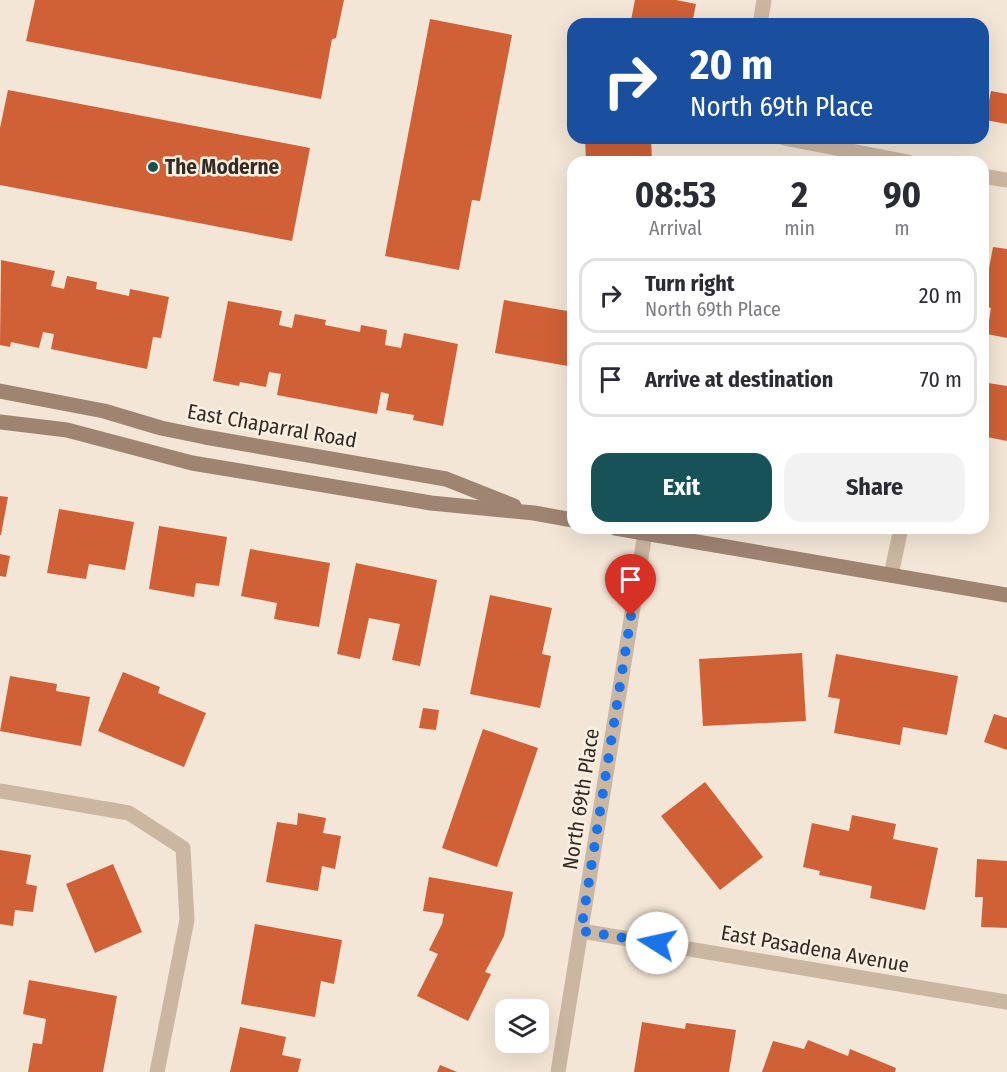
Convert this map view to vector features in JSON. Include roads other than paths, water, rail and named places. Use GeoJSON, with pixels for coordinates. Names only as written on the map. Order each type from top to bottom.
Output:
{"type":"FeatureCollection","features":[{"type":"Feature","properties":{"kind":"main road","name":"East Chaparral Road"},"geometry":{"type":"LineString","coordinates":[[0,391],[104,411],[161,428],[205,437],[446,479],[534,513]]}},
{"type":"Feature","properties":{"kind":"main road","name":"East Chaparral Road"},"geometry":{"type":"LineString","coordinates":[[0,422],[67,430],[203,465],[431,503],[534,513],[567,519]]}},
{"type":"Feature","properties":{"kind":"main road"},"geometry":{"type":"LineString","coordinates":[[645,534],[1007,595]]}},
{"type":"Feature","properties":{"kind":"street"},"geometry":{"type":"LineString","coordinates":[[761,18],[764,0]]}},
{"type":"Feature","properties":{"kind":"street"},"geometry":{"type":"LineString","coordinates":[[815,144],[877,156]]}},
{"type":"Feature","properties":{"kind":"street"},"geometry":{"type":"LineString","coordinates":[[989,177],[1007,180]]}},
{"type":"Feature","properties":{"kind":"street","name":"North 69th Place"},"geometry":{"type":"LineString","coordinates":[[558,1072],[645,534]]}},
{"type":"Feature","properties":{"kind":"street"},"geometry":{"type":"LineString","coordinates":[[891,575],[900,534]]}},
{"type":"Feature","properties":{"kind":"street"},"geometry":{"type":"LineString","coordinates":[[0,791],[129,813],[183,848],[187,920],[157,1072]]}},
{"type":"Feature","properties":{"kind":"street","name":"East Pasadena Avenue"},"geometry":{"type":"LineString","coordinates":[[581,931],[1007,1002]]}},
{"type":"Feature","properties":{"kind":"place","name":"The Moderne"},"geometry":{"type":"Point","coordinates":[153,167]}}]}
